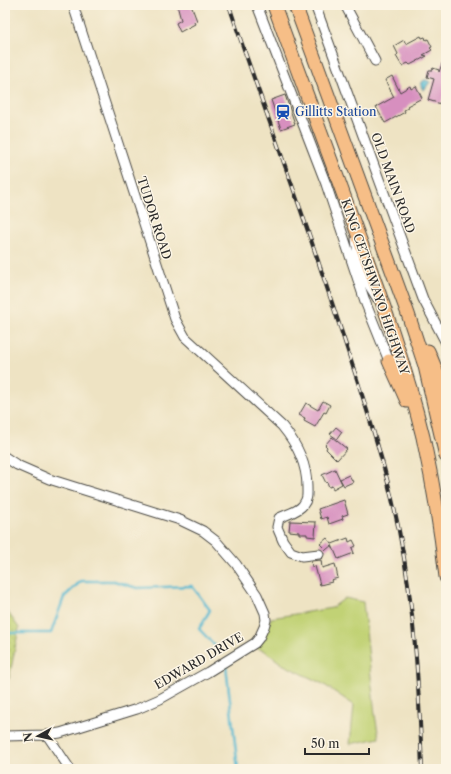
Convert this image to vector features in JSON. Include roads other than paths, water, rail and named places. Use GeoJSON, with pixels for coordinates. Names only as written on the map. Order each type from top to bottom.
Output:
{"type":"FeatureCollection","features":[{"type":"Feature","properties":{"kind":"highway","name":"KING CETSHWAYO HIGHWAY"},"geometry":{"type":"LineString","coordinates":[[274,5],[384,307],[408,382],[423,437],[437,512],[446,577]]}},
{"type":"Feature","properties":{"kind":"highway","name":"KING CETSHWAYO HIGHWAY"},"geometry":{"type":"LineString","coordinates":[[295,5],[412,326],[425,366],[446,447]]}},
{"type":"Feature","properties":{"kind":"highway"},"geometry":{"type":"LineString","coordinates":[[412,326],[422,340],[437,371],[446,414]]}},
{"type":"Feature","properties":{"kind":"highway"},"geometry":{"type":"LineString","coordinates":[[389,361],[423,437]]}},
{"type":"Feature","properties":{"kind":"street","name":"TUDOR ROAD"},"geometry":{"type":"LineString","coordinates":[[74,5],[175,319],[185,338],[282,426],[293,439],[301,456],[307,477],[307,498],[303,506],[298,510],[280,518],[277,527],[283,541],[291,552],[302,556],[319,554]]}},
{"type":"Feature","properties":{"kind":"street"},"geometry":{"type":"LineString","coordinates":[[257,5],[326,184],[366,304],[389,361]]}},
{"type":"Feature","properties":{"kind":"street","name":"OLD MAIN ROAD"},"geometry":{"type":"LineString","coordinates":[[315,5],[423,299],[446,343]]}},
{"type":"Feature","properties":{"kind":"street"},"geometry":{"type":"LineString","coordinates":[[345,5],[375,61]]}},
{"type":"Feature","properties":{"kind":"street","name":"EDWARD DRIVE"},"geometry":{"type":"LineString","coordinates":[[5,457],[17,465],[49,479],[180,520],[203,531],[216,541],[236,564],[257,595],[265,613],[266,620],[261,634],[255,643],[208,672],[137,709],[71,730],[48,735],[5,736]]}},
{"type":"Feature","properties":{"kind":"street"},"geometry":{"type":"LineString","coordinates":[[48,735],[70,769]]}},
{"type":"Feature","properties":{"kind":"water"},"geometry":{"type":"Polygon","coordinates":[[[424,80],[430,82],[423,90],[421,86],[424,80]]]}},
{"type":"Feature","properties":{"kind":"waterway"},"geometry":{"type":"LineString","coordinates":[[5,633],[51,633],[64,597],[81,581],[114,581],[137,588],[192,586],[210,610],[199,629],[222,653]]}},
{"type":"Feature","properties":{"kind":"waterway"},"geometry":{"type":"LineString","coordinates":[[226,666],[238,769]]}},
{"type":"Feature","properties":{"kind":"railway"},"geometry":{"type":"LineString","coordinates":[[229,5],[322,271],[367,409],[388,482],[399,531],[413,620],[418,679],[422,769]]}},
{"type":"Feature","properties":{"kind":"place","name":"Gillitts Station"},"geometry":{"type":"Point","coordinates":[283,112]}}]}
